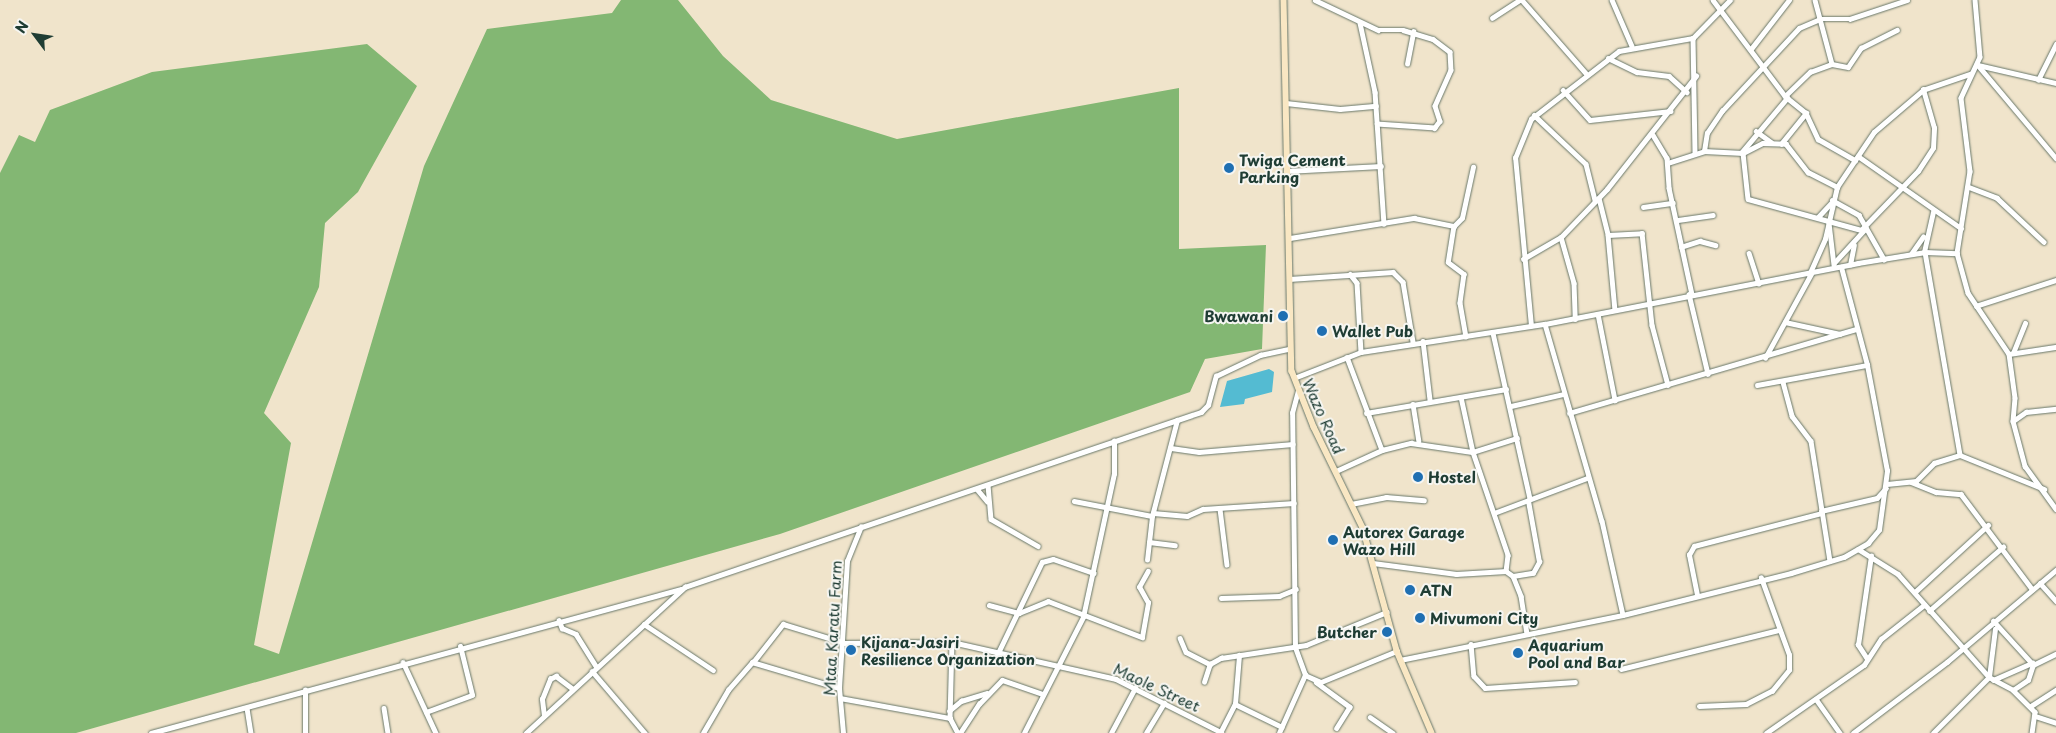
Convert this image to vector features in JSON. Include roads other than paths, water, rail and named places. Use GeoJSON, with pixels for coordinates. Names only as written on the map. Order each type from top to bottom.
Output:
{"type":"FeatureCollection","features":[{"type":"Feature","properties":{"kind":"main road","name":"Wazo Road"},"geometry":{"type":"LineString","coordinates":[[1284,0],[1286,171],[1290,238],[1288,349],[1298,391],[1351,504],[1373,563],[1400,660],[1432,733]]}},
{"type":"Feature","properties":{"kind":"street"},"geometry":{"type":"LineString","coordinates":[[1315,0],[1378,30],[1413,32],[1442,42],[1450,52],[1451,70],[1435,106],[1440,121],[1435,128],[1420,130],[1378,124]]}},
{"type":"Feature","properties":{"kind":"street"},"geometry":{"type":"LineString","coordinates":[[1492,18],[1521,0],[1586,73]]}},
{"type":"Feature","properties":{"kind":"street"},"geometry":{"type":"LineString","coordinates":[[1612,0],[1632,46]]}},
{"type":"Feature","properties":{"kind":"street"},"geometry":{"type":"LineString","coordinates":[[1713,0],[1786,97],[1806,113],[1818,139],[1856,158],[1933,212],[1961,228]]}},
{"type":"Feature","properties":{"kind":"street"},"geometry":{"type":"LineString","coordinates":[[1531,326],[1523,258],[1515,158],[1534,115],[1586,73],[1608,58],[1632,46],[1693,38],[1730,0]]}},
{"type":"Feature","properties":{"kind":"street"},"geometry":{"type":"LineString","coordinates":[[1751,49],[1789,0]]}},
{"type":"Feature","properties":{"kind":"street"},"geometry":{"type":"LineString","coordinates":[[1815,0],[1832,64]]}},
{"type":"Feature","properties":{"kind":"street"},"geometry":{"type":"LineString","coordinates":[[1704,151],[1712,125],[1762,65],[1799,28],[1820,19],[1850,18],[1907,0]]}},
{"type":"Feature","properties":{"kind":"street"},"geometry":{"type":"LineString","coordinates":[[1975,0],[1977,64],[1961,98],[1969,187],[1957,253],[1965,286],[1976,306],[2011,353]]}},
{"type":"Feature","properties":{"kind":"street"},"geometry":{"type":"LineString","coordinates":[[1360,23],[1376,106],[1384,224]]}},
{"type":"Feature","properties":{"kind":"street"},"geometry":{"type":"LineString","coordinates":[[1867,228],[1848,229],[1818,217],[1748,199],[1742,153],[1756,132],[1810,72],[1832,64],[1848,66],[1861,48],[1897,30]]}},
{"type":"Feature","properties":{"kind":"street"},"geometry":{"type":"LineString","coordinates":[[1407,64],[1413,32]]}},
{"type":"Feature","properties":{"kind":"street"},"geometry":{"type":"LineString","coordinates":[[1693,38],[1696,76],[1696,153]]}},
{"type":"Feature","properties":{"kind":"street"},"geometry":{"type":"LineString","coordinates":[[2038,80],[2056,44]]}},
{"type":"Feature","properties":{"kind":"street"},"geometry":{"type":"LineString","coordinates":[[1608,58],[1637,72],[1669,76],[1687,92]]}},
{"type":"Feature","properties":{"kind":"street"},"geometry":{"type":"LineString","coordinates":[[1977,64],[2056,83]]}},
{"type":"Feature","properties":{"kind":"street"},"geometry":{"type":"LineString","coordinates":[[1977,64],[2056,158]]}},
{"type":"Feature","properties":{"kind":"street"},"geometry":{"type":"LineString","coordinates":[[1765,358],[1810,274],[1829,222],[1832,201],[1837,187],[1856,158],[1890,117],[1923,90],[1971,74]]}},
{"type":"Feature","properties":{"kind":"street"},"geometry":{"type":"LineString","coordinates":[[1523,258],[1561,236],[1597,199],[1653,135],[1687,92],[1696,76]]}},
{"type":"Feature","properties":{"kind":"street"},"geometry":{"type":"LineString","coordinates":[[1564,90],[1590,120],[1671,111]]}},
{"type":"Feature","properties":{"kind":"street"},"geometry":{"type":"LineString","coordinates":[[1837,267],[1933,148],[1934,128],[1923,90]]}},
{"type":"Feature","properties":{"kind":"street"},"geometry":{"type":"LineString","coordinates":[[1286,103],[1340,109],[1376,106]]}},
{"type":"Feature","properties":{"kind":"street"},"geometry":{"type":"LineString","coordinates":[[1781,144],[1806,113]]}},
{"type":"Feature","properties":{"kind":"street"},"geometry":{"type":"LineString","coordinates":[[1534,115],[1586,164],[1608,235],[1615,310]]}},
{"type":"Feature","properties":{"kind":"street"},"geometry":{"type":"LineString","coordinates":[[1756,132],[1772,143]]}},
{"type":"Feature","properties":{"kind":"street"},"geometry":{"type":"LineString","coordinates":[[1653,135],[1668,163],[1681,248],[1708,374]]}},
{"type":"Feature","properties":{"kind":"street"},"geometry":{"type":"LineString","coordinates":[[1668,163],[1704,151],[1742,153],[1772,143],[1781,144],[1791,149],[1812,176],[1837,187]]}},
{"type":"Feature","properties":{"kind":"street"},"geometry":{"type":"LineString","coordinates":[[1286,171],[1381,166]]}},
{"type":"Feature","properties":{"kind":"street"},"geometry":{"type":"LineString","coordinates":[[1466,336],[1460,303],[1464,274],[1448,262],[1454,226],[1462,218],[1473,167]]}},
{"type":"Feature","properties":{"kind":"street"},"geometry":{"type":"LineString","coordinates":[[1969,187],[1996,198],[2044,242]]}},
{"type":"Feature","properties":{"kind":"street"},"geometry":{"type":"LineString","coordinates":[[1818,217],[1832,201]]}},
{"type":"Feature","properties":{"kind":"street"},"geometry":{"type":"LineString","coordinates":[[1832,201],[1854,210],[1867,228],[1884,259]]}},
{"type":"Feature","properties":{"kind":"street"},"geometry":{"type":"LineString","coordinates":[[1642,207],[1673,203]]}},
{"type":"Feature","properties":{"kind":"street"},"geometry":{"type":"LineString","coordinates":[[1911,254],[1925,234],[1933,212]]}},
{"type":"Feature","properties":{"kind":"street"},"geometry":{"type":"LineString","coordinates":[[1678,220],[1713,215]]}},
{"type":"Feature","properties":{"kind":"street"},"geometry":{"type":"LineString","coordinates":[[1290,238],[1414,218],[1454,226]]}},
{"type":"Feature","properties":{"kind":"street"},"geometry":{"type":"LineString","coordinates":[[1400,660],[1470,644],[1624,615],[1830,561],[1858,549],[1879,530],[1887,486],[1868,365],[1837,267],[1829,222]]}},
{"type":"Feature","properties":{"kind":"street"},"geometry":{"type":"LineString","coordinates":[[1608,235],[1642,233],[1650,303],[1668,385]]}},
{"type":"Feature","properties":{"kind":"street"},"geometry":{"type":"LineString","coordinates":[[1925,234],[1924,252],[1960,455]]}},
{"type":"Feature","properties":{"kind":"street"},"geometry":{"type":"LineString","coordinates":[[1561,236],[1574,283],[1575,319]]}},
{"type":"Feature","properties":{"kind":"street"},"geometry":{"type":"LineString","coordinates":[[1681,248],[1700,241],[1715,245]]}},
{"type":"Feature","properties":{"kind":"street"},"geometry":{"type":"LineString","coordinates":[[1850,265],[1854,244]]}},
{"type":"Feature","properties":{"kind":"street"},"geometry":{"type":"LineString","coordinates":[[1294,378],[1361,352],[1413,342],[1493,333],[1575,319],[1690,294],[1810,274],[1837,267],[1911,254],[1924,252],[1957,253]]}},
{"type":"Feature","properties":{"kind":"street"},"geometry":{"type":"LineString","coordinates":[[1748,253],[1759,283]]}},
{"type":"Feature","properties":{"kind":"street"},"geometry":{"type":"LineString","coordinates":[[1289,278],[1384,270],[1399,276],[1413,342]]}},
{"type":"Feature","properties":{"kind":"street"},"geometry":{"type":"LineString","coordinates":[[1350,274],[1357,283],[1361,352]]}},
{"type":"Feature","properties":{"kind":"street"},"geometry":{"type":"LineString","coordinates":[[1976,306],[2056,280]]}},
{"type":"Feature","properties":{"kind":"street"},"geometry":{"type":"LineString","coordinates":[[1598,314],[1615,400]]}},
{"type":"Feature","properties":{"kind":"street"},"geometry":{"type":"LineString","coordinates":[[1785,322],[1840,334]]}},
{"type":"Feature","properties":{"kind":"street"},"geometry":{"type":"LineString","coordinates":[[2025,323],[2011,353],[2015,398],[2013,421],[2025,466],[2045,489],[2056,509]]}},
{"type":"Feature","properties":{"kind":"street"},"geometry":{"type":"LineString","coordinates":[[1545,324],[1587,478],[1602,521],[1624,615]]}},
{"type":"Feature","properties":{"kind":"street"},"geometry":{"type":"LineString","coordinates":[[1569,413],[1857,330]]}},
{"type":"Feature","properties":{"kind":"street"},"geometry":{"type":"LineString","coordinates":[[1493,333],[1511,406],[1539,562],[1533,573],[1513,576]]}},
{"type":"Feature","properties":{"kind":"street"},"geometry":{"type":"LineString","coordinates":[[1423,341],[1430,400]]}},
{"type":"Feature","properties":{"kind":"street"},"geometry":{"type":"LineString","coordinates":[[2011,353],[2056,347]]}},
{"type":"Feature","properties":{"kind":"street"},"geometry":{"type":"LineString","coordinates":[[151,733],[247,708],[460,646],[680,590],[1205,409],[1213,380],[1220,373],[1260,355],[1288,349]]}},
{"type":"Feature","properties":{"kind":"street"},"geometry":{"type":"LineString","coordinates":[[1347,357],[1366,413],[1382,450]]}},
{"type":"Feature","properties":{"kind":"street"},"geometry":{"type":"LineString","coordinates":[[1757,385],[1783,382],[1868,365]]}},
{"type":"Feature","properties":{"kind":"street"},"geometry":{"type":"LineString","coordinates":[[1783,382],[1792,416],[1811,441],[1830,561]]}},
{"type":"Feature","properties":{"kind":"street"},"geometry":{"type":"LineString","coordinates":[[1366,413],[1430,400],[1462,397],[1506,389]]}},
{"type":"Feature","properties":{"kind":"street"},"geometry":{"type":"LineString","coordinates":[[1298,391],[1292,414],[1296,589],[1295,647],[1305,675],[1350,706],[1336,728]]}},
{"type":"Feature","properties":{"kind":"street"},"geometry":{"type":"LineString","coordinates":[[1511,406],[1564,394]]}},
{"type":"Feature","properties":{"kind":"street"},"geometry":{"type":"LineString","coordinates":[[1462,397],[1473,452],[1508,555],[1506,571]]}},
{"type":"Feature","properties":{"kind":"street"},"geometry":{"type":"LineString","coordinates":[[1413,404],[1419,441]]}},
{"type":"Feature","properties":{"kind":"street"},"geometry":{"type":"LineString","coordinates":[[2013,421],[2026,412],[2056,409]]}},
{"type":"Feature","properties":{"kind":"street"},"geometry":{"type":"LineString","coordinates":[[1147,560],[1152,515],[1177,420]]}},
{"type":"Feature","properties":{"kind":"street"},"geometry":{"type":"LineString","coordinates":[[1336,471],[1382,450],[1419,441],[1473,452],[1517,438]]}},
{"type":"Feature","properties":{"kind":"street"},"geometry":{"type":"LineString","coordinates":[[1024,733],[1083,617],[1094,573],[1116,460],[1114,441]]}},
{"type":"Feature","properties":{"kind":"street"},"geometry":{"type":"LineString","coordinates":[[1171,448],[1198,452],[1293,444]]}},
{"type":"Feature","properties":{"kind":"street"},"geometry":{"type":"LineString","coordinates":[[1697,595],[1689,555],[1694,546],[1877,498],[1887,486],[1910,482],[1942,458],[1960,455],[2045,489]]}},
{"type":"Feature","properties":{"kind":"street"},"geometry":{"type":"LineString","coordinates":[[1494,513],[1587,478]]}},
{"type":"Feature","properties":{"kind":"street"},"geometry":{"type":"LineString","coordinates":[[1910,482],[1936,492],[1958,492],[1988,526],[2032,589]]}},
{"type":"Feature","properties":{"kind":"street"},"geometry":{"type":"LineString","coordinates":[[988,485],[987,501],[990,519],[1038,546]]}},
{"type":"Feature","properties":{"kind":"street"},"geometry":{"type":"LineString","coordinates":[[977,489],[987,501]]}},
{"type":"Feature","properties":{"kind":"street"},"geometry":{"type":"LineString","coordinates":[[1351,504],[1386,498],[1424,500]]}},
{"type":"Feature","properties":{"kind":"street"},"geometry":{"type":"LineString","coordinates":[[1074,501],[1107,509],[1152,515],[1187,516],[1196,510],[1294,503]]}},
{"type":"Feature","properties":{"kind":"street"},"geometry":{"type":"LineString","coordinates":[[1220,509],[1227,565]]}},
{"type":"Feature","properties":{"kind":"street"},"geometry":{"type":"LineString","coordinates":[[1914,592],[1988,526]]}},
{"type":"Feature","properties":{"kind":"street","name":"Mtaa Karatu Farm"},"geometry":{"type":"LineString","coordinates":[[843,733],[839,688],[845,643],[847,561],[861,527]]}},
{"type":"Feature","properties":{"kind":"street"},"geometry":{"type":"LineString","coordinates":[[1149,542],[1175,545]]}},
{"type":"Feature","properties":{"kind":"street"},"geometry":{"type":"LineString","coordinates":[[1929,611],[2003,547]]}},
{"type":"Feature","properties":{"kind":"street"},"geometry":{"type":"LineString","coordinates":[[1858,549],[1898,574],[1991,679],[2014,690],[2031,706],[2035,716],[2032,733]]}},
{"type":"Feature","properties":{"kind":"street"},"geometry":{"type":"LineString","coordinates":[[1867,659],[1858,646],[1871,556]]}},
{"type":"Feature","properties":{"kind":"street"},"geometry":{"type":"LineString","coordinates":[[997,655],[1016,613],[1047,558],[1094,573]]}},
{"type":"Feature","properties":{"kind":"street"},"geometry":{"type":"LineString","coordinates":[[1373,563],[1456,574],[1506,571],[1513,576],[1527,634]]}},
{"type":"Feature","properties":{"kind":"street"},"geometry":{"type":"LineString","coordinates":[[1853,733],[1994,624],[2056,570]]}},
{"type":"Feature","properties":{"kind":"street"},"geometry":{"type":"LineString","coordinates":[[989,604],[1016,613],[1048,601],[1083,617],[1142,637],[1148,603],[1139,587],[1148,571]]}},
{"type":"Feature","properties":{"kind":"street"},"geometry":{"type":"LineString","coordinates":[[1699,706],[1746,704],[1776,688],[1792,664],[1761,578]]}},
{"type":"Feature","properties":{"kind":"street"},"geometry":{"type":"LineString","coordinates":[[2040,583],[2056,602]]}},
{"type":"Feature","properties":{"kind":"street"},"geometry":{"type":"LineString","coordinates":[[1221,598],[1266,597],[1296,589]]}},
{"type":"Feature","properties":{"kind":"street"},"geometry":{"type":"LineString","coordinates":[[526,733],[680,590]]}},
{"type":"Feature","properties":{"kind":"street"},"geometry":{"type":"LineString","coordinates":[[1766,733],[1867,659],[1886,634],[1924,605]]}},
{"type":"Feature","properties":{"kind":"street"},"geometry":{"type":"LineString","coordinates":[[1180,638],[1186,652],[1210,664],[1239,654],[1295,647],[1387,612]]}},
{"type":"Feature","properties":{"kind":"street"},"geometry":{"type":"LineString","coordinates":[[559,620],[562,628],[576,634],[597,667]]}},
{"type":"Feature","properties":{"kind":"street"},"geometry":{"type":"LineString","coordinates":[[644,624],[713,670]]}},
{"type":"Feature","properties":{"kind":"street","name":"Maole Street"},"geometry":{"type":"LineString","coordinates":[[754,662],[783,624],[845,643],[952,642],[997,655],[1056,668],[1097,674],[1135,688],[1220,732]]}},
{"type":"Feature","properties":{"kind":"street"},"geometry":{"type":"LineString","coordinates":[[1994,624],[2033,664]]}},
{"type":"Feature","properties":{"kind":"street"},"geometry":{"type":"LineString","coordinates":[[1991,679],[1994,624]]}},
{"type":"Feature","properties":{"kind":"street"},"geometry":{"type":"LineString","coordinates":[[1621,669],[1779,630]]}},
{"type":"Feature","properties":{"kind":"street"},"geometry":{"type":"LineString","coordinates":[[952,642],[950,718],[959,733],[989,692],[1002,680],[1043,694]]}},
{"type":"Feature","properties":{"kind":"street"},"geometry":{"type":"LineString","coordinates":[[1470,644],[1474,676],[1485,688],[1575,682]]}},
{"type":"Feature","properties":{"kind":"street"},"geometry":{"type":"LineString","coordinates":[[426,712],[472,695],[460,646]]}},
{"type":"Feature","properties":{"kind":"street"},"geometry":{"type":"LineString","coordinates":[[1316,682],[1397,651]]}},
{"type":"Feature","properties":{"kind":"street"},"geometry":{"type":"LineString","coordinates":[[1220,732],[1235,704],[1239,654]]}},
{"type":"Feature","properties":{"kind":"street"},"geometry":{"type":"LineString","coordinates":[[1932,733],[1991,679],[2056,654]]}},
{"type":"Feature","properties":{"kind":"street"},"geometry":{"type":"LineString","coordinates":[[404,662],[436,733]]}},
{"type":"Feature","properties":{"kind":"street"},"geometry":{"type":"LineString","coordinates":[[703,733],[736,678],[754,662],[827,688],[839,688]]}},
{"type":"Feature","properties":{"kind":"street"},"geometry":{"type":"LineString","coordinates":[[1204,682],[1210,664]]}},
{"type":"Feature","properties":{"kind":"street"},"geometry":{"type":"LineString","coordinates":[[2014,690],[2028,680],[2033,664]]}},
{"type":"Feature","properties":{"kind":"street"},"geometry":{"type":"LineString","coordinates":[[592,671],[645,733]]}},
{"type":"Feature","properties":{"kind":"street"},"geometry":{"type":"LineString","coordinates":[[1279,733],[1305,675]]}},
{"type":"Feature","properties":{"kind":"street"},"geometry":{"type":"LineString","coordinates":[[544,716],[542,699],[550,679],[556,676],[573,689]]}},
{"type":"Feature","properties":{"kind":"street"},"geometry":{"type":"LineString","coordinates":[[1110,733],[1135,688]]}},
{"type":"Feature","properties":{"kind":"street"},"geometry":{"type":"LineString","coordinates":[[305,690],[305,733]]}},
{"type":"Feature","properties":{"kind":"street"},"geometry":{"type":"LineString","coordinates":[[2031,706],[2056,690]]}},
{"type":"Feature","properties":{"kind":"street"},"geometry":{"type":"LineString","coordinates":[[950,711],[961,701],[989,692]]}},
{"type":"Feature","properties":{"kind":"street"},"geometry":{"type":"LineString","coordinates":[[840,698],[950,718]]}},
{"type":"Feature","properties":{"kind":"street"},"geometry":{"type":"LineString","coordinates":[[1816,698],[1840,733]]}},
{"type":"Feature","properties":{"kind":"street"},"geometry":{"type":"LineString","coordinates":[[1146,733],[1164,703]]}},
{"type":"Feature","properties":{"kind":"street"},"geometry":{"type":"LineString","coordinates":[[1235,704],[1282,727]]}},
{"type":"Feature","properties":{"kind":"street"},"geometry":{"type":"LineString","coordinates":[[247,708],[251,733]]}},
{"type":"Feature","properties":{"kind":"street"},"geometry":{"type":"LineString","coordinates":[[384,708],[388,733]]}},
{"type":"Feature","properties":{"kind":"street"},"geometry":{"type":"LineString","coordinates":[[2035,716],[2056,723]]}},
{"type":"Feature","properties":{"kind":"street"},"geometry":{"type":"LineString","coordinates":[[1370,717],[1393,733]]}},
{"type":"Feature","properties":{"kind":"street"},"geometry":{"type":"LineString","coordinates":[[532,728],[536,733]]}},
{"type":"Feature","properties":{"kind":"water"},"geometry":{"type":"Polygon","coordinates":[[[1269,369],[1274,372],[1272,392],[1245,399],[1244,404],[1220,407],[1227,381],[1269,369]]]}},
{"type":"Feature","properties":{"kind":"place","name":"Twiga Cement Parking"},"geometry":{"type":"Point","coordinates":[1229,168]}},
{"type":"Feature","properties":{"kind":"place","name":"Bwawani"},"geometry":{"type":"Point","coordinates":[1283,316]}},
{"type":"Feature","properties":{"kind":"place","name":"Wallet Pub"},"geometry":{"type":"Point","coordinates":[1322,331]}},
{"type":"Feature","properties":{"kind":"place","name":"Hostel"},"geometry":{"type":"Point","coordinates":[1418,477]}},
{"type":"Feature","properties":{"kind":"place","name":"Autorex Garage Wazo Hill"},"geometry":{"type":"Point","coordinates":[1333,540]}},
{"type":"Feature","properties":{"kind":"place","name":"ATN"},"geometry":{"type":"Point","coordinates":[1410,590]}},
{"type":"Feature","properties":{"kind":"place","name":"Mivumoni City"},"geometry":{"type":"Point","coordinates":[1420,618]}},
{"type":"Feature","properties":{"kind":"place","name":"Butcher"},"geometry":{"type":"Point","coordinates":[1387,632]}},
{"type":"Feature","properties":{"kind":"place","name":"Kijana-Jasiri Resilience Organization"},"geometry":{"type":"Point","coordinates":[851,650]}},
{"type":"Feature","properties":{"kind":"place","name":"Aquarium Pool and Bar"},"geometry":{"type":"Point","coordinates":[1518,653]}}]}
